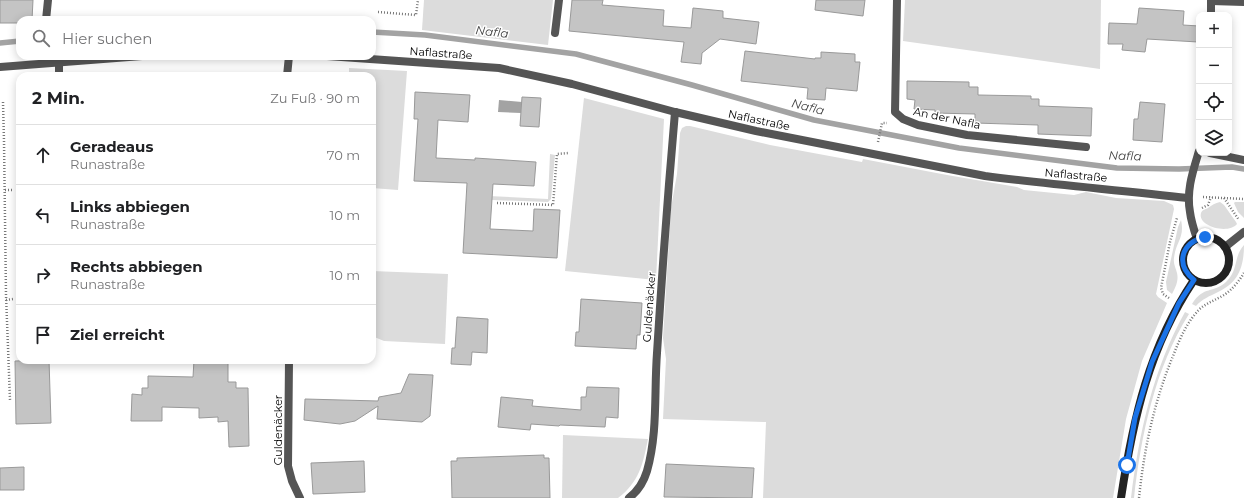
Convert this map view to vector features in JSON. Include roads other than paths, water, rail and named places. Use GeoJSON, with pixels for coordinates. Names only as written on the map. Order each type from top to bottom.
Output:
{"type":"FeatureCollection","features":[{"type":"Feature","properties":{"kind":"street"},"geometry":{"type":"LineString","coordinates":[[46,16],[48,0]]}},
{"type":"Feature","properties":{"kind":"street"},"geometry":{"type":"LineString","coordinates":[[555,33],[559,0]]}},
{"type":"Feature","properties":{"kind":"street","name":"An der Nafla"},"geometry":{"type":"LineString","coordinates":[[896,0],[894,112],[903,119],[918,125],[967,135],[1086,147]]}},
{"type":"Feature","properties":{"kind":"street"},"geometry":{"type":"LineString","coordinates":[[1212,12],[1211,1],[1244,2]]}},
{"type":"Feature","properties":{"kind":"street","name":"Naflastraße"},"geometry":{"type":"LineString","coordinates":[[376,59],[499,68],[572,84],[675,112],[756,131],[985,176],[1188,198]]}},
{"type":"Feature","properties":{"kind":"street"},"geometry":{"type":"LineString","coordinates":[[0,67],[87,60]]}},
{"type":"Feature","properties":{"kind":"street"},"geometry":{"type":"LineString","coordinates":[[287,72],[289,60]]}},
{"type":"Feature","properties":{"kind":"street"},"geometry":{"type":"LineString","coordinates":[[59,62],[59,72]]}},
{"type":"Feature","properties":{"kind":"street","name":"Guldenäcker"},"geometry":{"type":"LineString","coordinates":[[630,498],[637,492],[647,472],[654,436],[656,362],[675,112]]}},
{"type":"Feature","properties":{"kind":"street"},"geometry":{"type":"LineString","coordinates":[[1197,239],[1188,198],[1191,178],[1198,156]]}},
{"type":"Feature","properties":{"kind":"street"},"geometry":{"type":"LineString","coordinates":[[1225,156],[1244,160]]}},
{"type":"Feature","properties":{"kind":"street"},"geometry":{"type":"LineString","coordinates":[[1225,247],[1244,232]]}},
{"type":"Feature","properties":{"kind":"street"},"geometry":{"type":"LineString","coordinates":[[1205,237],[1212,238],[1225,247],[1228,254],[1228,262],[1222,276],[1216,280],[1208,283],[1194,280],[1184,269],[1183,254],[1191,242],[1205,237]]}},
{"type":"Feature","properties":{"kind":"street"},"geometry":{"type":"LineString","coordinates":[[1121,498],[1135,418],[1152,362],[1179,303],[1194,280]]}},
{"type":"Feature","properties":{"kind":"street","name":"Guldenäcker"},"geometry":{"type":"LineString","coordinates":[[289,364],[288,466],[292,481],[300,498]]}},
{"type":"Feature","properties":{"kind":"waterway","name":"Nafla"},"geometry":{"type":"LineString","coordinates":[[376,32],[425,35],[576,54],[814,120],[959,148],[1117,168],[1179,169],[1232,167],[1244,169]]}},
{"type":"Feature","properties":{"kind":"waterway","name":"Nafla"},"geometry":{"type":"LineString","coordinates":[[0,43],[16,41]]}}]}
